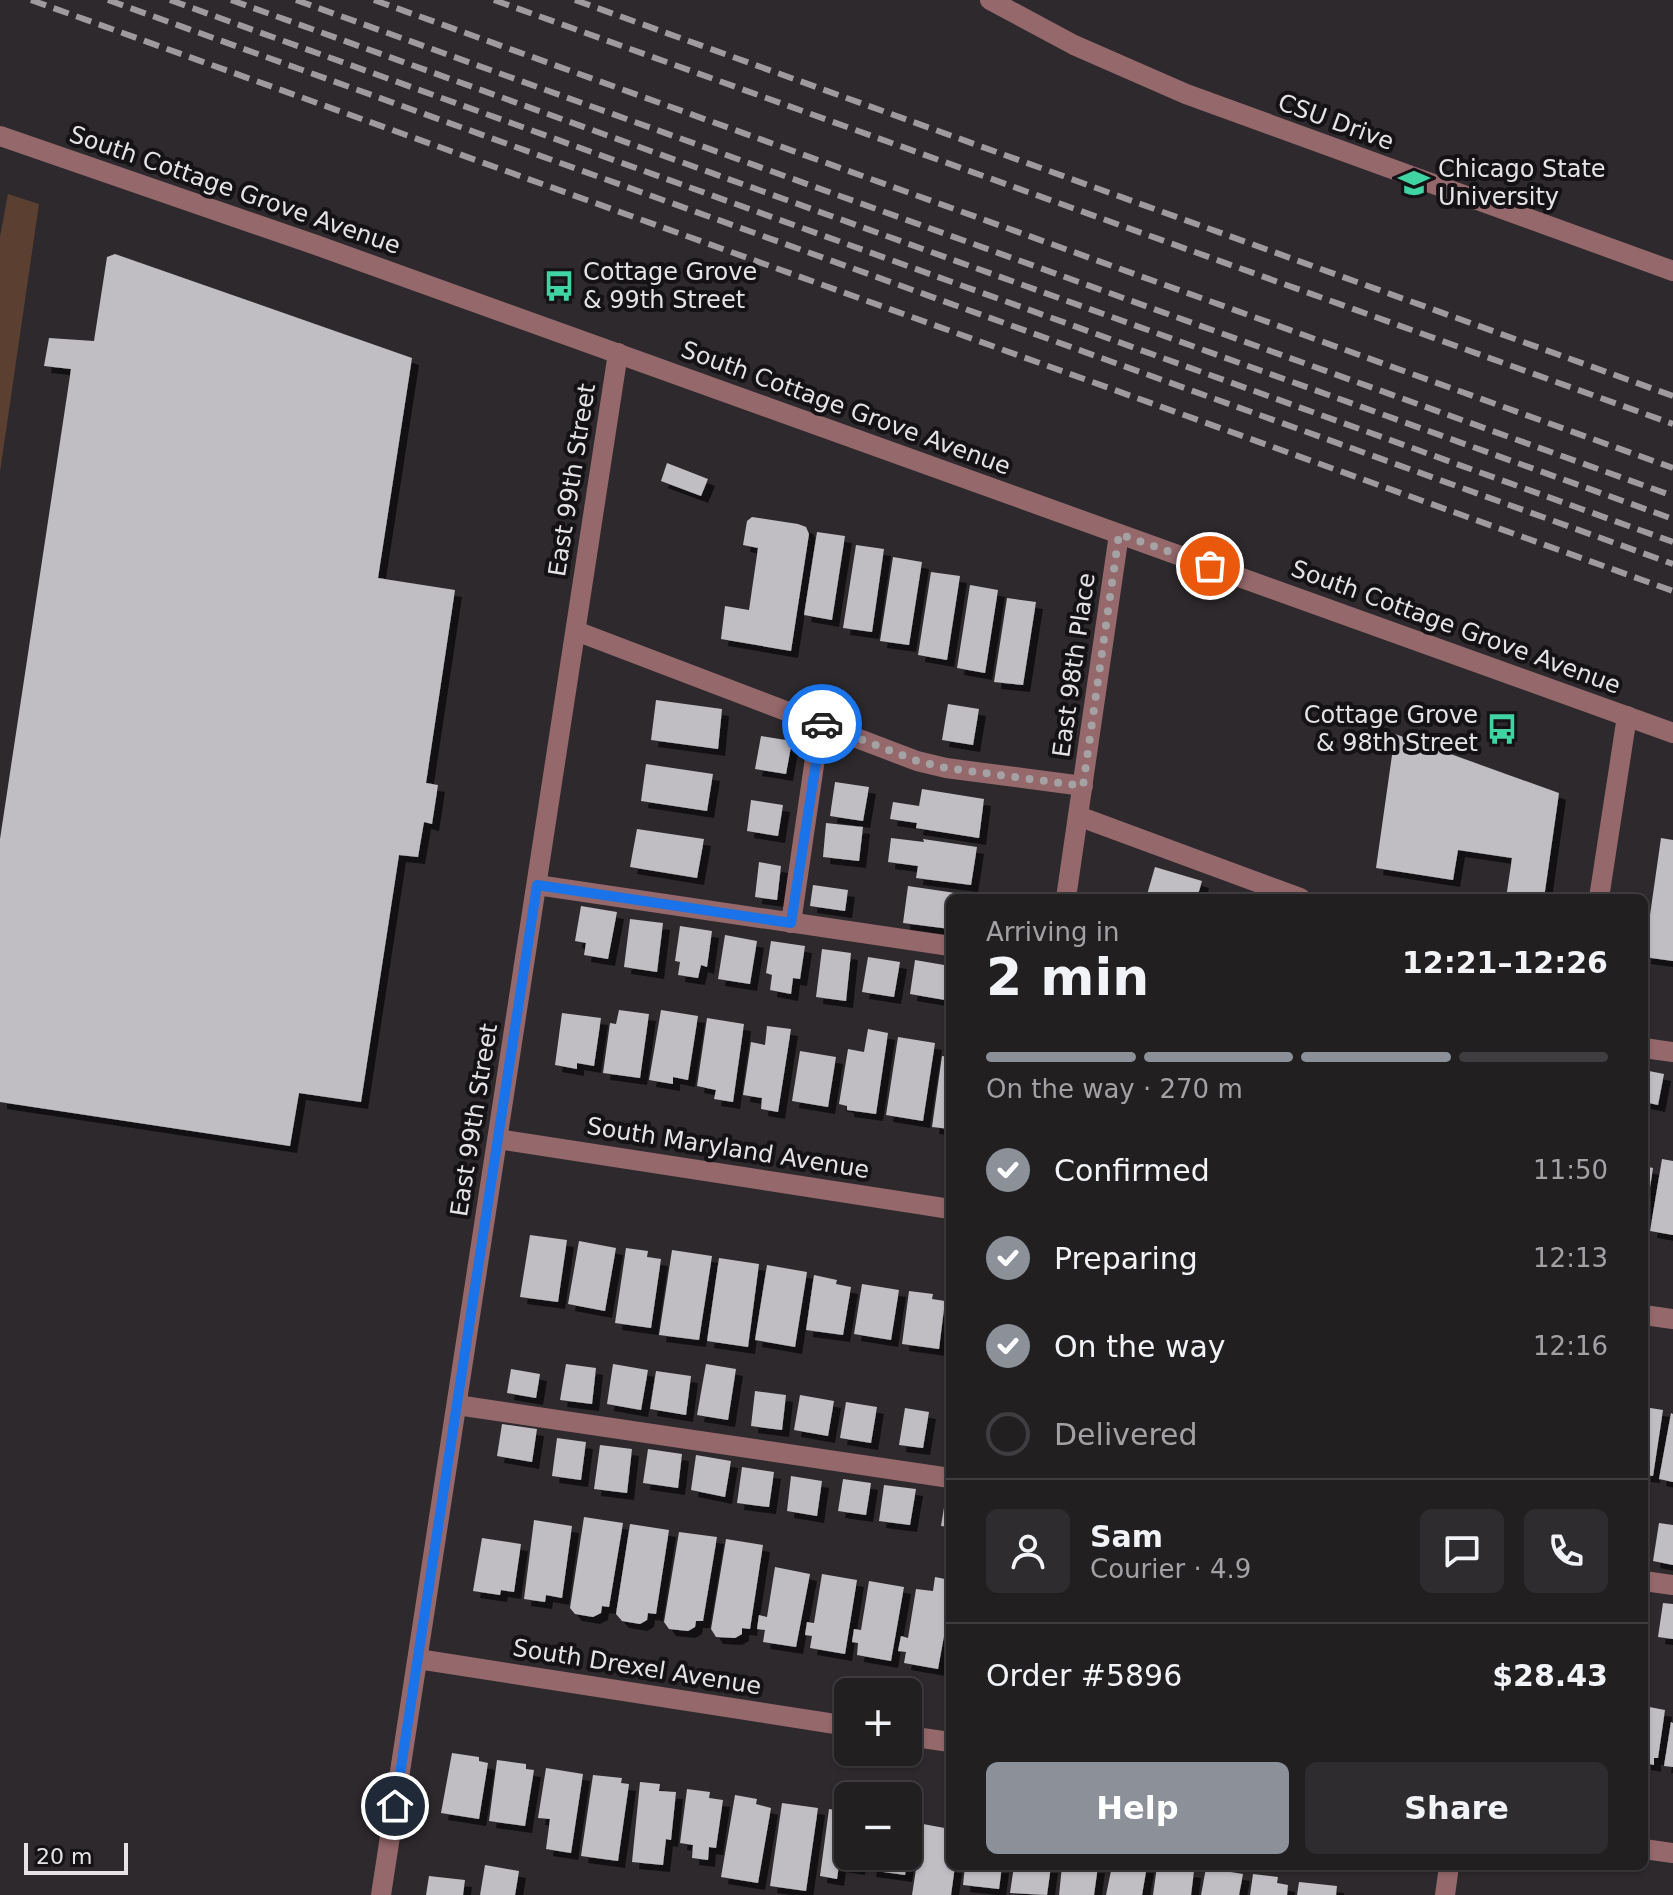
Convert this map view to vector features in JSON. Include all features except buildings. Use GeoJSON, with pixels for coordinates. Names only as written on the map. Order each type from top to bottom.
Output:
{"type":"FeatureCollection","features":[{"type":"Feature","properties":{"kind":"street","name":"CSU Drive"},"geometry":{"type":"LineString","coordinates":[[990,0],[1074,45],[1186,94],[1673,271]]}},
{"type":"Feature","properties":{"kind":"street","name":"South Cottage Grove Avenue"},"geometry":{"type":"LineString","coordinates":[[8,139],[301,239],[1673,733]]}},
{"type":"Feature","properties":{"kind":"street","name":"East 99th Street"},"geometry":{"type":"LineString","coordinates":[[381,1895],[618,353]]}},
{"type":"Feature","properties":{"kind":"street","name":"East 98th Place"},"geometry":{"type":"LineString","coordinates":[[1067,894],[1119,534]]}},
{"type":"Feature","properties":{"kind":"street"},"geometry":{"type":"LineString","coordinates":[[576,631],[917,761],[946,768],[1083,786]]}},
{"type":"Feature","properties":{"kind":"street"},"geometry":{"type":"LineString","coordinates":[[1600,894],[1627,716]]}},
{"type":"Feature","properties":{"kind":"street"},"geometry":{"type":"LineString","coordinates":[[791,923],[820,724]]}},
{"type":"Feature","properties":{"kind":"street"},"geometry":{"type":"LineString","coordinates":[[1078,816],[1289,894]]}},
{"type":"Feature","properties":{"kind":"street"},"geometry":{"type":"LineString","coordinates":[[537,885],[946,945]]}},
{"type":"Feature","properties":{"kind":"street"},"geometry":{"type":"LineString","coordinates":[[1648,1049],[1673,1052]]}},
{"type":"Feature","properties":{"kind":"street","name":"South Maryland Avenue"},"geometry":{"type":"LineString","coordinates":[[498,1139],[946,1208]]}},
{"type":"Feature","properties":{"kind":"street"},"geometry":{"type":"LineString","coordinates":[[1648,1316],[1673,1319]]}},
{"type":"Feature","properties":{"kind":"street"},"geometry":{"type":"LineString","coordinates":[[457,1405],[946,1477]]}},
{"type":"Feature","properties":{"kind":"street"},"geometry":{"type":"LineString","coordinates":[[1648,1582],[1673,1585]]}},
{"type":"Feature","properties":{"kind":"street","name":"South Drexel Avenue"},"geometry":{"type":"LineString","coordinates":[[418,1659],[834,1724]]}},
{"type":"Feature","properties":{"kind":"street"},"geometry":{"type":"LineString","coordinates":[[922,1738],[946,1741]]}},
{"type":"Feature","properties":{"kind":"street"},"geometry":{"type":"LineString","coordinates":[[1648,1850],[1673,1853]]}},
{"type":"Feature","properties":{"kind":"street"},"geometry":{"type":"LineString","coordinates":[[1445,1895],[1448,1870]]}},
{"type":"Feature","properties":{"kind":"shaded area"},"geometry":{"type":"Polygon","coordinates":[[[8,194],[39,204],[0,472],[0,237],[8,194]]]}},
{"type":"Feature","properties":{"kind":"railway"},"geometry":{"type":"LineString","coordinates":[[31,0],[1673,591]]}},
{"type":"Feature","properties":{"kind":"railway"},"geometry":{"type":"LineString","coordinates":[[108,0],[1673,564]]}},
{"type":"Feature","properties":{"kind":"railway"},"geometry":{"type":"LineString","coordinates":[[170,0],[1673,542]]}},
{"type":"Feature","properties":{"kind":"railway"},"geometry":{"type":"LineString","coordinates":[[231,0],[1673,519]]}},
{"type":"Feature","properties":{"kind":"railway"},"geometry":{"type":"LineString","coordinates":[[296,0],[1673,496]]}},
{"type":"Feature","properties":{"kind":"railway"},"geometry":{"type":"LineString","coordinates":[[374,0],[1673,468]]}},
{"type":"Feature","properties":{"kind":"railway"},"geometry":{"type":"LineString","coordinates":[[494,0],[1673,424]]}},
{"type":"Feature","properties":{"kind":"railway"},"geometry":{"type":"LineString","coordinates":[[575,0],[1673,396]]}},
{"type":"Feature","properties":{"kind":"way so far"},"geometry":{"type":"LineString","coordinates":[[822,724],[917,761],[946,768],[1083,786],[1119,534],[1210,566]]}},
{"type":"Feature","properties":{"kind":"place","name":"Chicago State University"},"geometry":{"type":"Point","coordinates":[1414,183]}},
{"type":"Feature","properties":{"kind":"place","name":"Cottage Grove & 99th Street"},"geometry":{"type":"Point","coordinates":[559,286]}},
{"type":"Feature","properties":{"kind":"place","name":"Cottage Grove & 98th Street"},"geometry":{"type":"Point","coordinates":[1502,729]}},
{"type":"Feature","properties":{"kind":"route"},"geometry":{"type":"LineString","coordinates":[[395,1806],[537,885],[791,923],[822,724]]}}]}
